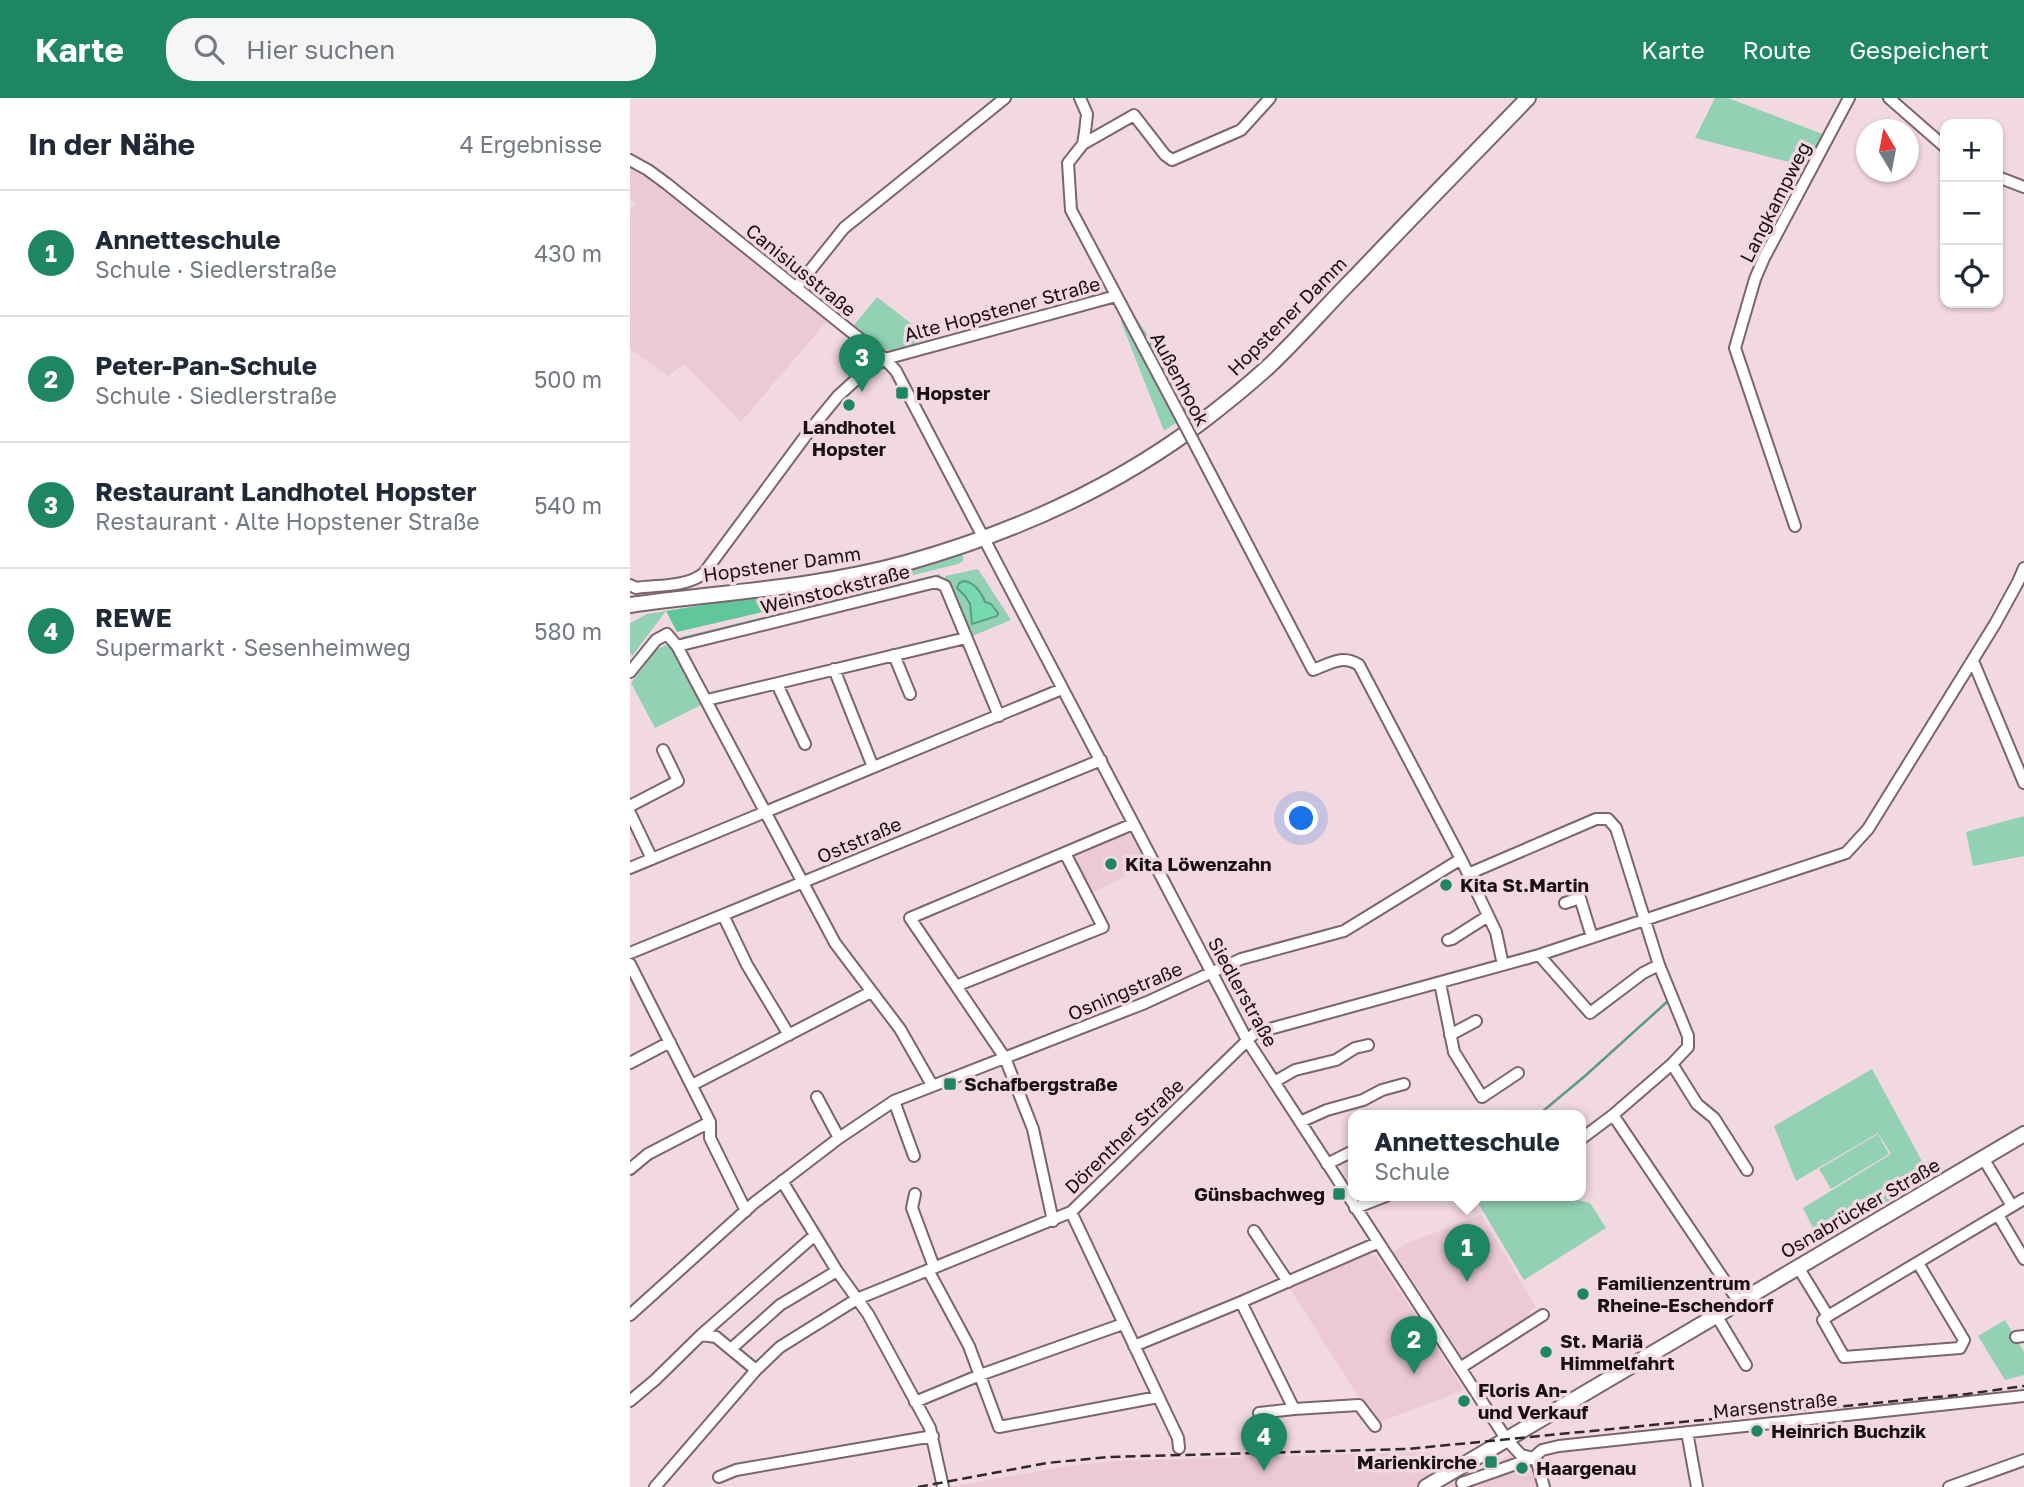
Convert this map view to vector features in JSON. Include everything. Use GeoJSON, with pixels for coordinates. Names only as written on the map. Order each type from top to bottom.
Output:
{"type":"FeatureCollection","features":[{"type":"Feature","properties":{"kind":"main road","name":"Hopstener Damm"},"geometry":{"type":"LineString","coordinates":[[630,605],[827,580],[903,564],[985,539],[1108,482],[1203,420],[1266,369],[1528,98]]}},
{"type":"Feature","properties":{"kind":"main road","name":"Osnabrücker Straße"},"geometry":{"type":"LineString","coordinates":[[1426,1487],[1460,1480],[1507,1440],[2024,1134]]}},
{"type":"Feature","properties":{"kind":"street"},"geometry":{"type":"LineString","coordinates":[[796,288],[844,228],[1005,98]]}},
{"type":"Feature","properties":{"kind":"street","name":"Außenhook"},"geometry":{"type":"LineString","coordinates":[[1080,98],[1087,114],[1083,144],[1068,163],[1072,210],[1313,670],[1343,659],[1359,665],[1461,859]]}},
{"type":"Feature","properties":{"kind":"street"},"geometry":{"type":"LineString","coordinates":[[1083,144],[1134,115],[1165,155],[1172,160],[1241,130],[1270,98]]}},
{"type":"Feature","properties":{"kind":"street","name":"Langkampweg"},"geometry":{"type":"LineString","coordinates":[[1795,526],[1735,348],[1755,279],[1764,258],[1849,98]]}},
{"type":"Feature","properties":{"kind":"street"},"geometry":{"type":"LineString","coordinates":[[1889,98],[1940,143]]}},
{"type":"Feature","properties":{"kind":"street","name":"Canisiusstraße"},"geometry":{"type":"LineString","coordinates":[[630,160],[667,184],[885,359],[907,391],[985,539]]}},
{"type":"Feature","properties":{"kind":"street"},"geometry":{"type":"LineString","coordinates":[[2003,179],[2024,187]]}},
{"type":"Feature","properties":{"kind":"street","name":"Alte Hopstener Straße"},"geometry":{"type":"LineString","coordinates":[[630,586],[636,588],[686,582],[696,580],[704,573],[838,396],[861,375],[885,359],[1116,296]]}},
{"type":"Feature","properties":{"kind":"street","name":"Siedlerstraße"},"geometry":{"type":"LineString","coordinates":[[985,539],[1247,1040],[1348,1197]]}},
{"type":"Feature","properties":{"kind":"street"},"geometry":{"type":"LineString","coordinates":[[2024,568],[1973,661],[2024,783]]}},
{"type":"Feature","properties":{"kind":"street","name":"Weinstockstraße"},"geometry":{"type":"LineString","coordinates":[[630,672],[656,640],[667,634],[677,646],[936,582],[945,586],[999,716]]}},
{"type":"Feature","properties":{"kind":"street"},"geometry":{"type":"LineString","coordinates":[[707,700],[966,638]]}},
{"type":"Feature","properties":{"kind":"street"},"geometry":{"type":"LineString","coordinates":[[677,646],[835,943],[900,1029],[932,1085]]}},
{"type":"Feature","properties":{"kind":"street"},"geometry":{"type":"LineString","coordinates":[[894,655],[910,694]]}},
{"type":"Feature","properties":{"kind":"street","name":"Dörenther Straße"},"geometry":{"type":"LineString","coordinates":[[655,1487],[756,1370],[780,1347],[857,1299],[1071,1212],[1255,1033],[1539,955],[1846,853],[1868,829],[1973,661]]}},
{"type":"Feature","properties":{"kind":"street"},"geometry":{"type":"LineString","coordinates":[[834,670],[873,767]]}},
{"type":"Feature","properties":{"kind":"street"},"geometry":{"type":"LineString","coordinates":[[777,684],[804,744]]}},
{"type":"Feature","properties":{"kind":"street"},"geometry":{"type":"LineString","coordinates":[[630,868],[1062,689]]}},
{"type":"Feature","properties":{"kind":"street"},"geometry":{"type":"LineString","coordinates":[[630,806],[678,781],[663,750]]}},
{"type":"Feature","properties":{"kind":"street","name":"Oststraße"},"geometry":{"type":"LineString","coordinates":[[630,953],[1101,760]]}},
{"type":"Feature","properties":{"kind":"street"},"geometry":{"type":"LineString","coordinates":[[630,813],[652,859]]}},
{"type":"Feature","properties":{"kind":"street"},"geometry":{"type":"LineString","coordinates":[[1468,874],[1596,819],[1608,819],[1616,828],[1660,965],[1688,1036],[1688,1047],[1672,1064],[1586,1135]]}},
{"type":"Feature","properties":{"kind":"street"},"geometry":{"type":"LineString","coordinates":[[1053,1221],[1033,1129],[1005,1058],[910,918],[1133,824]]}},
{"type":"Feature","properties":{"kind":"street"},"geometry":{"type":"LineString","coordinates":[[956,986],[1103,927],[1065,853]]}},
{"type":"Feature","properties":{"kind":"street"},"geometry":{"type":"LineString","coordinates":[[1461,859],[1496,932],[1503,965]]}},
{"type":"Feature","properties":{"kind":"street","name":"Osningstraße"},"geometry":{"type":"LineString","coordinates":[[630,1315],[746,1210],[839,1138],[894,1101],[1145,1003],[1241,959],[1344,930],[1461,859]]}},
{"type":"Feature","properties":{"kind":"street"},"geometry":{"type":"LineString","coordinates":[[1565,903],[1580,898],[1592,937]]}},
{"type":"Feature","properties":{"kind":"street"},"geometry":{"type":"LineString","coordinates":[[723,915],[747,965],[789,1035]]}},
{"type":"Feature","properties":{"kind":"street"},"geometry":{"type":"LineString","coordinates":[[1448,940],[1489,916]]}},
{"type":"Feature","properties":{"kind":"street"},"geometry":{"type":"LineString","coordinates":[[1539,955],[1590,1013],[1643,973],[1660,965]]}},
{"type":"Feature","properties":{"kind":"street"},"geometry":{"type":"LineString","coordinates":[[630,964],[710,1122],[710,1138],[746,1210]]}},
{"type":"Feature","properties":{"kind":"street"},"geometry":{"type":"LineString","coordinates":[[1440,983],[1454,1052],[1482,1097],[1518,1073]]}},
{"type":"Feature","properties":{"kind":"street"},"geometry":{"type":"LineString","coordinates":[[692,1085],[871,992]]}},
{"type":"Feature","properties":{"kind":"street"},"geometry":{"type":"LineString","coordinates":[[1450,1035],[1476,1021]]}},
{"type":"Feature","properties":{"kind":"street"},"geometry":{"type":"LineString","coordinates":[[630,1063],[670,1042]]}},
{"type":"Feature","properties":{"kind":"street"},"geometry":{"type":"LineString","coordinates":[[1274,1082],[1295,1070],[1336,1060],[1355,1048],[1368,1045]]}},
{"type":"Feature","properties":{"kind":"street"},"geometry":{"type":"LineString","coordinates":[[1672,1064],[1696,1104],[1714,1118],[1748,1170]]}},
{"type":"Feature","properties":{"kind":"street"},"geometry":{"type":"LineString","coordinates":[[1300,1122],[1326,1110],[1363,1100],[1382,1090],[1404,1084]]}},
{"type":"Feature","properties":{"kind":"street"},"geometry":{"type":"LineString","coordinates":[[817,1097],[839,1138]]}},
{"type":"Feature","properties":{"kind":"street"},"geometry":{"type":"LineString","coordinates":[[894,1101],[914,1156]]}},
{"type":"Feature","properties":{"kind":"street"},"geometry":{"type":"LineString","coordinates":[[1613,1115],[1738,1302]]}},
{"type":"Feature","properties":{"kind":"street"},"geometry":{"type":"LineString","coordinates":[[630,1169],[648,1154],[710,1122]]}},
{"type":"Feature","properties":{"kind":"street"},"geometry":{"type":"LineString","coordinates":[[1327,1164],[1348,1154]]}},
{"type":"Feature","properties":{"kind":"street"},"geometry":{"type":"LineString","coordinates":[[1983,1158],[2012,1206]]}},
{"type":"Feature","properties":{"kind":"street"},"geometry":{"type":"LineString","coordinates":[[782,1181],[814,1236],[868,1314],[933,1436],[943,1487]]}},
{"type":"Feature","properties":{"kind":"street"},"geometry":{"type":"LineString","coordinates":[[915,1194],[912,1208],[931,1269],[969,1346],[999,1427],[1158,1397]]}},
{"type":"Feature","properties":{"kind":"street"},"geometry":{"type":"LineString","coordinates":[[1918,1263],[1964,1340],[1960,1348],[1844,1357],[1823,1320],[2024,1199]]}},
{"type":"Feature","properties":{"kind":"street","name":"Siedlerstraße"},"geometry":{"type":"LineString","coordinates":[[1351,1201],[1507,1440]]}},
{"type":"Feature","properties":{"kind":"street"},"geometry":{"type":"LineString","coordinates":[[1355,1208],[1373,1201]]}},
{"type":"Feature","properties":{"kind":"street"},"geometry":{"type":"LineString","coordinates":[[1071,1212],[1178,1438],[1178,1448]]}},
{"type":"Feature","properties":{"kind":"street"},"geometry":{"type":"LineString","coordinates":[[1998,1215],[2024,1259]]}},
{"type":"Feature","properties":{"kind":"street"},"geometry":{"type":"LineString","coordinates":[[1254,1231],[1288,1282]]}},
{"type":"Feature","properties":{"kind":"street"},"geometry":{"type":"LineString","coordinates":[[630,1401],[814,1236]]}},
{"type":"Feature","properties":{"kind":"street"},"geometry":{"type":"LineString","coordinates":[[1134,1346],[1377,1243]]}},
{"type":"Feature","properties":{"kind":"street"},"geometry":{"type":"LineString","coordinates":[[1798,1267],[1828,1316]]}},
{"type":"Feature","properties":{"kind":"street"},"geometry":{"type":"LineString","coordinates":[[731,1349],[780,1306],[837,1271]]}},
{"type":"Feature","properties":{"kind":"street"},"geometry":{"type":"LineString","coordinates":[[1241,1302],[1294,1409]]}},
{"type":"Feature","properties":{"kind":"street"},"geometry":{"type":"LineString","coordinates":[[1461,1368],[1543,1315]]}},
{"type":"Feature","properties":{"kind":"street"},"geometry":{"type":"LineString","coordinates":[[1717,1315],[1746,1365]]}},
{"type":"Feature","properties":{"kind":"street"},"geometry":{"type":"LineString","coordinates":[[915,1402],[980,1375],[1123,1324]]}},
{"type":"Feature","properties":{"kind":"street"},"geometry":{"type":"LineString","coordinates":[[701,1335],[716,1337],[756,1370]]}},
{"type":"Feature","properties":{"kind":"street","name":"Marsenstraße"},"geometry":{"type":"LineString","coordinates":[[1533,1458],[1542,1450],[1559,1446],[2024,1396]]}},
{"type":"Feature","properties":{"kind":"street"},"geometry":{"type":"LineString","coordinates":[[1259,1413],[1359,1405],[1374,1426]]}},
{"type":"Feature","properties":{"kind":"street"},"geometry":{"type":"LineString","coordinates":[[1687,1432],[1697,1487]]}},
{"type":"Feature","properties":{"kind":"street"},"geometry":{"type":"LineString","coordinates":[[719,1478],[736,1470],[933,1436]]}},
{"type":"Feature","properties":{"kind":"street"},"geometry":{"type":"LineString","coordinates":[[1507,1440],[1521,1455],[1537,1462],[1544,1487]]}},
{"type":"Feature","properties":{"kind":"street","name":"Osnabrücker Straße"},"geometry":{"type":"LineString","coordinates":[[1460,1480],[1533,1458]]}},
{"type":"Feature","properties":{"kind":"street"},"geometry":{"type":"LineString","coordinates":[[1949,1487],[2024,1460]]}},
{"type":"Feature","properties":{"kind":"shaded area"},"geometry":{"type":"Polygon","coordinates":[[[1715,98],[1728,98],[1825,135],[1808,167],[1695,138],[1715,98]]]}},
{"type":"Feature","properties":{"kind":"shaded area"},"geometry":{"type":"Polygon","coordinates":[[[630,168],[645,176],[827,321],[741,422],[684,364],[668,376],[630,349],[630,210],[635,205],[630,197],[630,168]]]}},
{"type":"Feature","properties":{"kind":"shaded area"},"geometry":{"type":"Polygon","coordinates":[[[877,297],[931,339],[891,351],[883,349],[854,325],[877,297]]]}},
{"type":"Feature","properties":{"kind":"shaded area"},"geometry":{"type":"Polygon","coordinates":[[[1124,302],[1200,407],[1164,431],[1121,322],[1124,302]]]}},
{"type":"Feature","properties":{"kind":"shaded area"},"geometry":{"type":"Polygon","coordinates":[[[963,553],[963,561],[958,564],[814,600],[812,587],[924,565],[963,553]]]}},
{"type":"Feature","properties":{"kind":"shaded area"},"geometry":{"type":"Polygon","coordinates":[[[978,569],[1011,620],[970,637],[945,576],[978,569]]]}},
{"type":"Feature","properties":{"kind":"shaded area"},"geometry":{"type":"Polygon","coordinates":[[[940,574],[940,577],[681,640],[681,637],[940,574]]]}},
{"type":"Feature","properties":{"kind":"shaded area"},"geometry":{"type":"Polygon","coordinates":[[[964,581],[977,588],[985,602],[991,604],[998,613],[997,616],[972,624],[970,604],[957,588],[959,583],[964,581]]]}},
{"type":"Feature","properties":{"kind":"shaded area"},"geometry":{"type":"Polygon","coordinates":[[[812,587],[814,600],[677,632],[666,611],[812,587]]]}},
{"type":"Feature","properties":{"kind":"shaded area"},"geometry":{"type":"Polygon","coordinates":[[[666,611],[632,656],[630,623],[647,614],[666,611]]]}},
{"type":"Feature","properties":{"kind":"shaded area"},"geometry":{"type":"Polygon","coordinates":[[[666,645],[673,648],[703,704],[655,728],[631,683],[656,650],[666,645]]]}},
{"type":"Feature","properties":{"kind":"shaded area"},"geometry":{"type":"Polygon","coordinates":[[[2024,816],[2024,856],[1973,866],[1966,832],[2024,816]]]}},
{"type":"Feature","properties":{"kind":"shaded area","name":"Kita Löwenzahn"},"geometry":{"type":"Polygon","coordinates":[[[1124,833],[1133,836],[1147,865],[1091,894],[1073,858],[1124,833]]]}},
{"type":"Feature","properties":{"kind":"shaded area"},"geometry":{"type":"Polygon","coordinates":[[[1872,1069],[1930,1176],[1820,1242],[1803,1208],[1891,1154],[1878,1133],[1796,1181],[1774,1126],[1872,1069]]]}},
{"type":"Feature","properties":{"kind":"shaded area"},"geometry":{"type":"Polygon","coordinates":[[[1878,1134],[1889,1154],[1831,1189],[1819,1169],[1878,1134]]]}},
{"type":"Feature","properties":{"kind":"shaded area"},"geometry":{"type":"Polygon","coordinates":[[[1477,1201],[1590,1203],[1606,1228],[1524,1280],[1477,1201]]]}},
{"type":"Feature","properties":{"kind":"shaded area"},"geometry":{"type":"Polygon","coordinates":[[[1481,1215],[1536,1307],[1530,1311],[1528,1321],[1465,1361],[1397,1256],[1392,1253],[1405,1244],[1481,1215]]]}},
{"type":"Feature","properties":{"kind":"shaded area"},"geometry":{"type":"Polygon","coordinates":[[[1370,1254],[1378,1258],[1464,1390],[1380,1422],[1375,1420],[1358,1396],[1289,1287],[1370,1254]]]}},
{"type":"Feature","properties":{"kind":"shaded area"},"geometry":{"type":"Polygon","coordinates":[[[2005,1320],[2024,1352],[2024,1375],[2005,1380],[1978,1336],[2005,1320]]]}},
{"type":"Feature","properties":{"kind":"shaded area"},"geometry":{"type":"Polygon","coordinates":[[[1434,1452],[1439,1468],[1469,1478],[1511,1454],[1534,1467],[1539,1487],[949,1487],[1112,1461],[1434,1452]]]}},
{"type":"Feature","properties":{"kind":"waterway"},"geometry":{"type":"LineString","coordinates":[[1544,1110],[1668,1001]]}},
{"type":"Feature","properties":{"kind":"railway"},"geometry":{"type":"LineString","coordinates":[[918,1487],[1047,1463],[1107,1457],[1408,1449],[1967,1394],[2024,1386]]}},
{"type":"Feature","properties":{"kind":"place","name":"Restaurant Landhotel Hopster"},"geometry":{"type":"Point","coordinates":[862,392]}},
{"type":"Feature","properties":{"kind":"place","name":"Hopster"},"geometry":{"type":"Point","coordinates":[902,393]}},
{"type":"Feature","properties":{"kind":"place","name":"Landhotel Hopster"},"geometry":{"type":"Point","coordinates":[849,405]}},
{"type":"Feature","properties":{"kind":"place","name":"Kita Löwenzahn"},"geometry":{"type":"Point","coordinates":[1111,864]}},
{"type":"Feature","properties":{"kind":"place","name":"Kita St.Martin"},"geometry":{"type":"Point","coordinates":[1446,885]}},
{"type":"Feature","properties":{"kind":"place","name":"Schafbergstraße"},"geometry":{"type":"Point","coordinates":[950,1084]}},
{"type":"Feature","properties":{"kind":"place","name":"Günsbachweg"},"geometry":{"type":"Point","coordinates":[1339,1194]}},
{"type":"Feature","properties":{"kind":"place","name":"Annetteschule"},"geometry":{"type":"Point","coordinates":[1467,1282]}},
{"type":"Feature","properties":{"kind":"place","name":"Familienzentrum Rheine-Eschendorf"},"geometry":{"type":"Point","coordinates":[1583,1294]}},
{"type":"Feature","properties":{"kind":"place","name":"St. Mariä Himmelfahrt"},"geometry":{"type":"Point","coordinates":[1546,1352]}},
{"type":"Feature","properties":{"kind":"place","name":"Peter-Pan-Schule"},"geometry":{"type":"Point","coordinates":[1414,1374]}},
{"type":"Feature","properties":{"kind":"place","name":"Floris An- und Verkauf"},"geometry":{"type":"Point","coordinates":[1464,1401]}},
{"type":"Feature","properties":{"kind":"place","name":"Heinrich Buchzik"},"geometry":{"type":"Point","coordinates":[1757,1431]}},
{"type":"Feature","properties":{"kind":"place","name":"Marienkirche"},"geometry":{"type":"Point","coordinates":[1491,1462]}},
{"type":"Feature","properties":{"kind":"place","name":"Haargenau"},"geometry":{"type":"Point","coordinates":[1522,1468]}},
{"type":"Feature","properties":{"kind":"place","name":"REWE"},"geometry":{"type":"Point","coordinates":[1264,1471]}}]}
